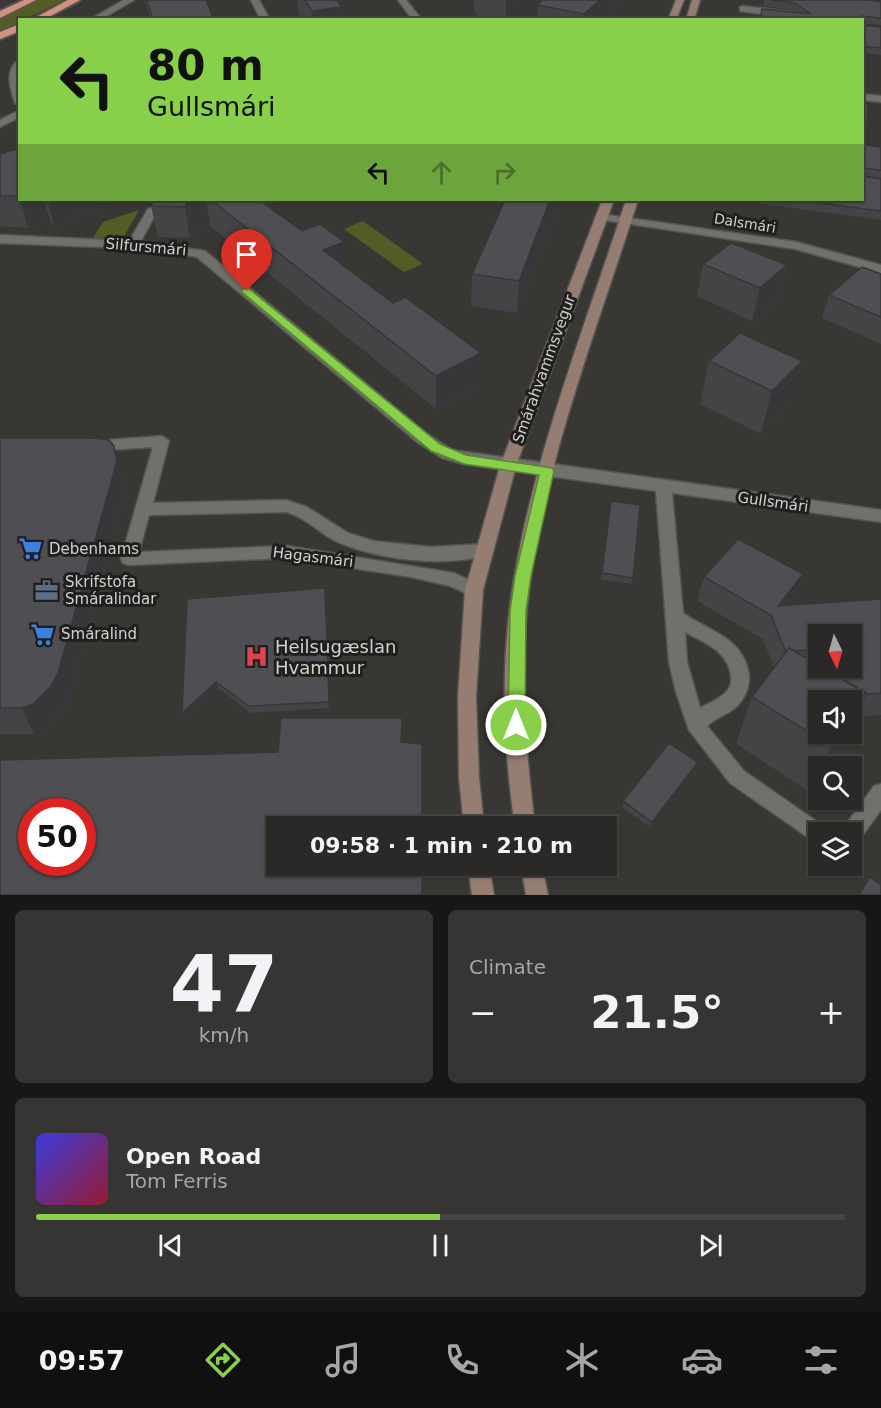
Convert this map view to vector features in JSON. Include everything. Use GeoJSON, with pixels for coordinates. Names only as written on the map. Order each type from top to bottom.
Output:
{"type":"FeatureCollection","features":[{"type":"Feature","properties":{"kind":"highway"},"geometry":{"type":"LineString","coordinates":[[0,15],[31,0]]}},
{"type":"Feature","properties":{"kind":"highway"},"geometry":{"type":"LineString","coordinates":[[39,18],[75,0]]}},
{"type":"Feature","properties":{"kind":"highway"},"geometry":{"type":"LineString","coordinates":[[0,36],[18,28]]}},
{"type":"Feature","properties":{"kind":"main road"},"geometry":{"type":"LineString","coordinates":[[673,18],[680,0]]}},
{"type":"Feature","properties":{"kind":"main road"},"geometry":{"type":"LineString","coordinates":[[691,18],[696,0]]}},
{"type":"Feature","properties":{"kind":"main road","name":"Smárahvammsvegur"},"geometry":{"type":"LineString","coordinates":[[473,816],[468,778],[467,696],[474,590],[483,550],[508,466],[608,201]]}},
{"type":"Feature","properties":{"kind":"main road","name":"Smárahvammsvegur"},"geometry":{"type":"LineString","coordinates":[[524,816],[516,725],[518,620],[523,576],[547,471],[632,201]]}},
{"type":"Feature","properties":{"kind":"main road"},"geometry":{"type":"LineString","coordinates":[[480,876],[483,895]]}},
{"type":"Feature","properties":{"kind":"main road"},"geometry":{"type":"LineString","coordinates":[[534,876],[537,895]]}},
{"type":"Feature","properties":{"kind":"street"},"geometry":{"type":"LineString","coordinates":[[97,18],[130,0]]}},
{"type":"Feature","properties":{"kind":"street"},"geometry":{"type":"LineString","coordinates":[[255,0],[265,18]]}},
{"type":"Feature","properties":{"kind":"street"},"geometry":{"type":"LineString","coordinates":[[402,0],[416,18]]}},
{"type":"Feature","properties":{"kind":"street"},"geometry":{"type":"LineString","coordinates":[[743,9],[794,15],[799,18]]}},
{"type":"Feature","properties":{"kind":"street"},"geometry":{"type":"LineString","coordinates":[[18,64],[15,68],[13,81],[18,97]]}},
{"type":"Feature","properties":{"kind":"street"},"geometry":{"type":"LineString","coordinates":[[864,97],[881,99]]}},
{"type":"Feature","properties":{"kind":"street"},"geometry":{"type":"LineString","coordinates":[[0,124],[18,114]]}},
{"type":"Feature","properties":{"kind":"street"},"geometry":{"type":"LineString","coordinates":[[133,244],[152,211],[176,201]]}},
{"type":"Feature","properties":{"kind":"street","name":"Dalsmári"},"geometry":{"type":"LineString","coordinates":[[601,217],[796,246],[881,269]]}},
{"type":"Feature","properties":{"kind":"street","name":"Silfursmári"},"geometry":{"type":"LineString","coordinates":[[0,239],[133,244],[184,249],[201,254],[422,438],[447,454],[508,466]]}},
{"type":"Feature","properties":{"kind":"street","name":"Hagasmári"},"geometry":{"type":"LineString","coordinates":[[73,446],[162,441],[129,559],[287,552],[411,571],[454,580],[474,590]]}},
{"type":"Feature","properties":{"kind":"street","name":"Gullsmári"},"geometry":{"type":"LineString","coordinates":[[508,466],[881,516]]}},
{"type":"Feature","properties":{"kind":"street"},"geometry":{"type":"LineString","coordinates":[[664,488],[678,662],[685,692],[697,724],[737,777],[808,827]]}},
{"type":"Feature","properties":{"kind":"street","name":"Hagasmári"},"geometry":{"type":"LineString","coordinates":[[144,509],[286,506],[301,510],[340,536],[378,549],[458,554],[483,550]]}},
{"type":"Feature","properties":{"kind":"street"},"geometry":{"type":"LineString","coordinates":[[676,618],[726,646],[739,666],[741,678],[738,690],[731,700],[707,713],[697,724]]}},
{"type":"Feature","properties":{"kind":"street"},"geometry":{"type":"LineString","coordinates":[[860,822],[881,793]]}},
{"type":"Feature","properties":{"kind":"green space"},"geometry":{"type":"Polygon","coordinates":[[[39,0],[65,0],[27,18],[18,18],[18,22],[0,31],[0,18],[39,0]]]}},
{"type":"Feature","properties":{"kind":"green space"},"geometry":{"type":"Polygon","coordinates":[[[139,210],[122,240],[93,238],[103,222],[139,210]]]}},
{"type":"Feature","properties":{"kind":"green space"},"geometry":{"type":"Polygon","coordinates":[[[363,221],[423,264],[404,272],[344,229],[363,221]]]}},
{"type":"Feature","properties":{"kind":"building"},"geometry":{"type":"Polygon","coordinates":[[[147,0],[206,0],[213,18],[152,18],[147,0]]]}},
{"type":"Feature","properties":{"kind":"building"},"geometry":{"type":"Polygon","coordinates":[[[305,0],[337,0],[341,7],[312,11],[305,0]]]}},
{"type":"Feature","properties":{"kind":"building"},"geometry":{"type":"Polygon","coordinates":[[[542,0],[600,0],[584,14],[538,5],[542,0]]]}},
{"type":"Feature","properties":{"kind":"building"},"geometry":{"type":"Polygon","coordinates":[[[772,0],[881,2],[881,18],[862,16],[862,18],[760,18],[762,9],[811,14],[795,3],[772,0]]]}},
{"type":"Feature","properties":{"kind":"building"},"geometry":{"type":"Polygon","coordinates":[[[864,25],[881,27],[881,48],[864,46],[864,25]]]}},
{"type":"Feature","properties":{"kind":"building"},"geometry":{"type":"Polygon","coordinates":[[[864,103],[868,104],[866,145],[881,147],[881,170],[865,168],[864,170],[864,103]]]}},
{"type":"Feature","properties":{"kind":"building"},"geometry":{"type":"Polygon","coordinates":[[[18,149],[18,196],[0,196],[0,154],[18,149]]]}},
{"type":"Feature","properties":{"kind":"building"},"geometry":{"type":"Polygon","coordinates":[[[864,176],[881,179],[881,211],[806,201],[864,201],[864,176]]]}},
{"type":"Feature","properties":{"kind":"building"},"geometry":{"type":"Polygon","coordinates":[[[154,201],[188,201],[185,207],[151,206],[154,201]]]}},
{"type":"Feature","properties":{"kind":"building"},"geometry":{"type":"Polygon","coordinates":[[[212,201],[260,201],[302,231],[320,224],[344,242],[323,250],[393,303],[405,297],[481,353],[436,376],[212,201]]]}},
{"type":"Feature","properties":{"kind":"building"},"geometry":{"type":"Polygon","coordinates":[[[505,201],[550,201],[519,281],[472,274],[505,201]]]}},
{"type":"Feature","properties":{"kind":"building"},"geometry":{"type":"Polygon","coordinates":[[[731,243],[787,265],[760,288],[703,264],[731,243]]]}},
{"type":"Feature","properties":{"kind":"building"},"geometry":{"type":"Polygon","coordinates":[[[862,267],[881,274],[881,317],[829,295],[862,267]]]}},
{"type":"Feature","properties":{"kind":"building"},"geometry":{"type":"Polygon","coordinates":[[[740,333],[802,361],[772,391],[709,361],[740,333]]]}},
{"type":"Feature","properties":{"kind":"building","name":"Smáralind"},"geometry":{"type":"Polygon","coordinates":[[[0,438],[109,440],[114,446],[117,461],[58,673],[51,686],[33,704],[22,708],[0,708],[0,438]]]}},
{"type":"Feature","properties":{"kind":"building"},"geometry":{"type":"Polygon","coordinates":[[[611,501],[640,505],[633,578],[602,573],[611,501]]]}},
{"type":"Feature","properties":{"kind":"building"},"geometry":{"type":"Polygon","coordinates":[[[738,539],[803,574],[778,606],[881,599],[881,693],[866,694],[842,678],[862,678],[862,624],[808,624],[808,650],[795,651],[789,648],[786,652],[771,615],[704,577],[738,539]]]}},
{"type":"Feature","properties":{"kind":"building"},"geometry":{"type":"Polygon","coordinates":[[[325,588],[329,702],[249,706],[216,682],[182,713],[187,599],[325,588]]]}},
{"type":"Feature","properties":{"kind":"building"},"geometry":{"type":"Polygon","coordinates":[[[789,648],[808,659],[808,678],[841,678],[862,690],[808,690],[808,732],[752,697],[789,648]]]}},
{"type":"Feature","properties":{"kind":"building"},"geometry":{"type":"Polygon","coordinates":[[[862,690],[867,693],[862,700],[862,690]]]}},
{"type":"Feature","properties":{"kind":"building"},"geometry":{"type":"Polygon","coordinates":[[[281,718],[402,718],[401,742],[422,744],[422,816],[266,816],[266,876],[422,876],[422,895],[0,895],[0,760],[278,752],[281,718]]]}},
{"type":"Feature","properties":{"kind":"building"},"geometry":{"type":"Polygon","coordinates":[[[669,743],[698,762],[652,822],[623,801],[669,743]]]}},
{"type":"Feature","properties":{"kind":"building"},"geometry":{"type":"Polygon","coordinates":[[[870,877],[881,885],[881,895],[859,895],[870,877]]]}},
{"type":"Feature","properties":{"kind":"place","name":"Debenhams"},"geometry":{"type":"Point","coordinates":[31,549]}},
{"type":"Feature","properties":{"kind":"place","name":"Skrifstofa Smáralindar"},"geometry":{"type":"Point","coordinates":[47,591]}},
{"type":"Feature","properties":{"kind":"place","name":"Smáralind"},"geometry":{"type":"Point","coordinates":[43,634]}},
{"type":"Feature","properties":{"kind":"place","name":"Heilsugæslan Hvammur"},"geometry":{"type":"Point","coordinates":[257,656]}},
{"type":"Feature","properties":{"kind":"route"},"geometry":{"type":"LineString","coordinates":[[247,291],[406,426],[436,448],[464,459],[547,471],[523,576],[518,611],[516,725]]}}]}
